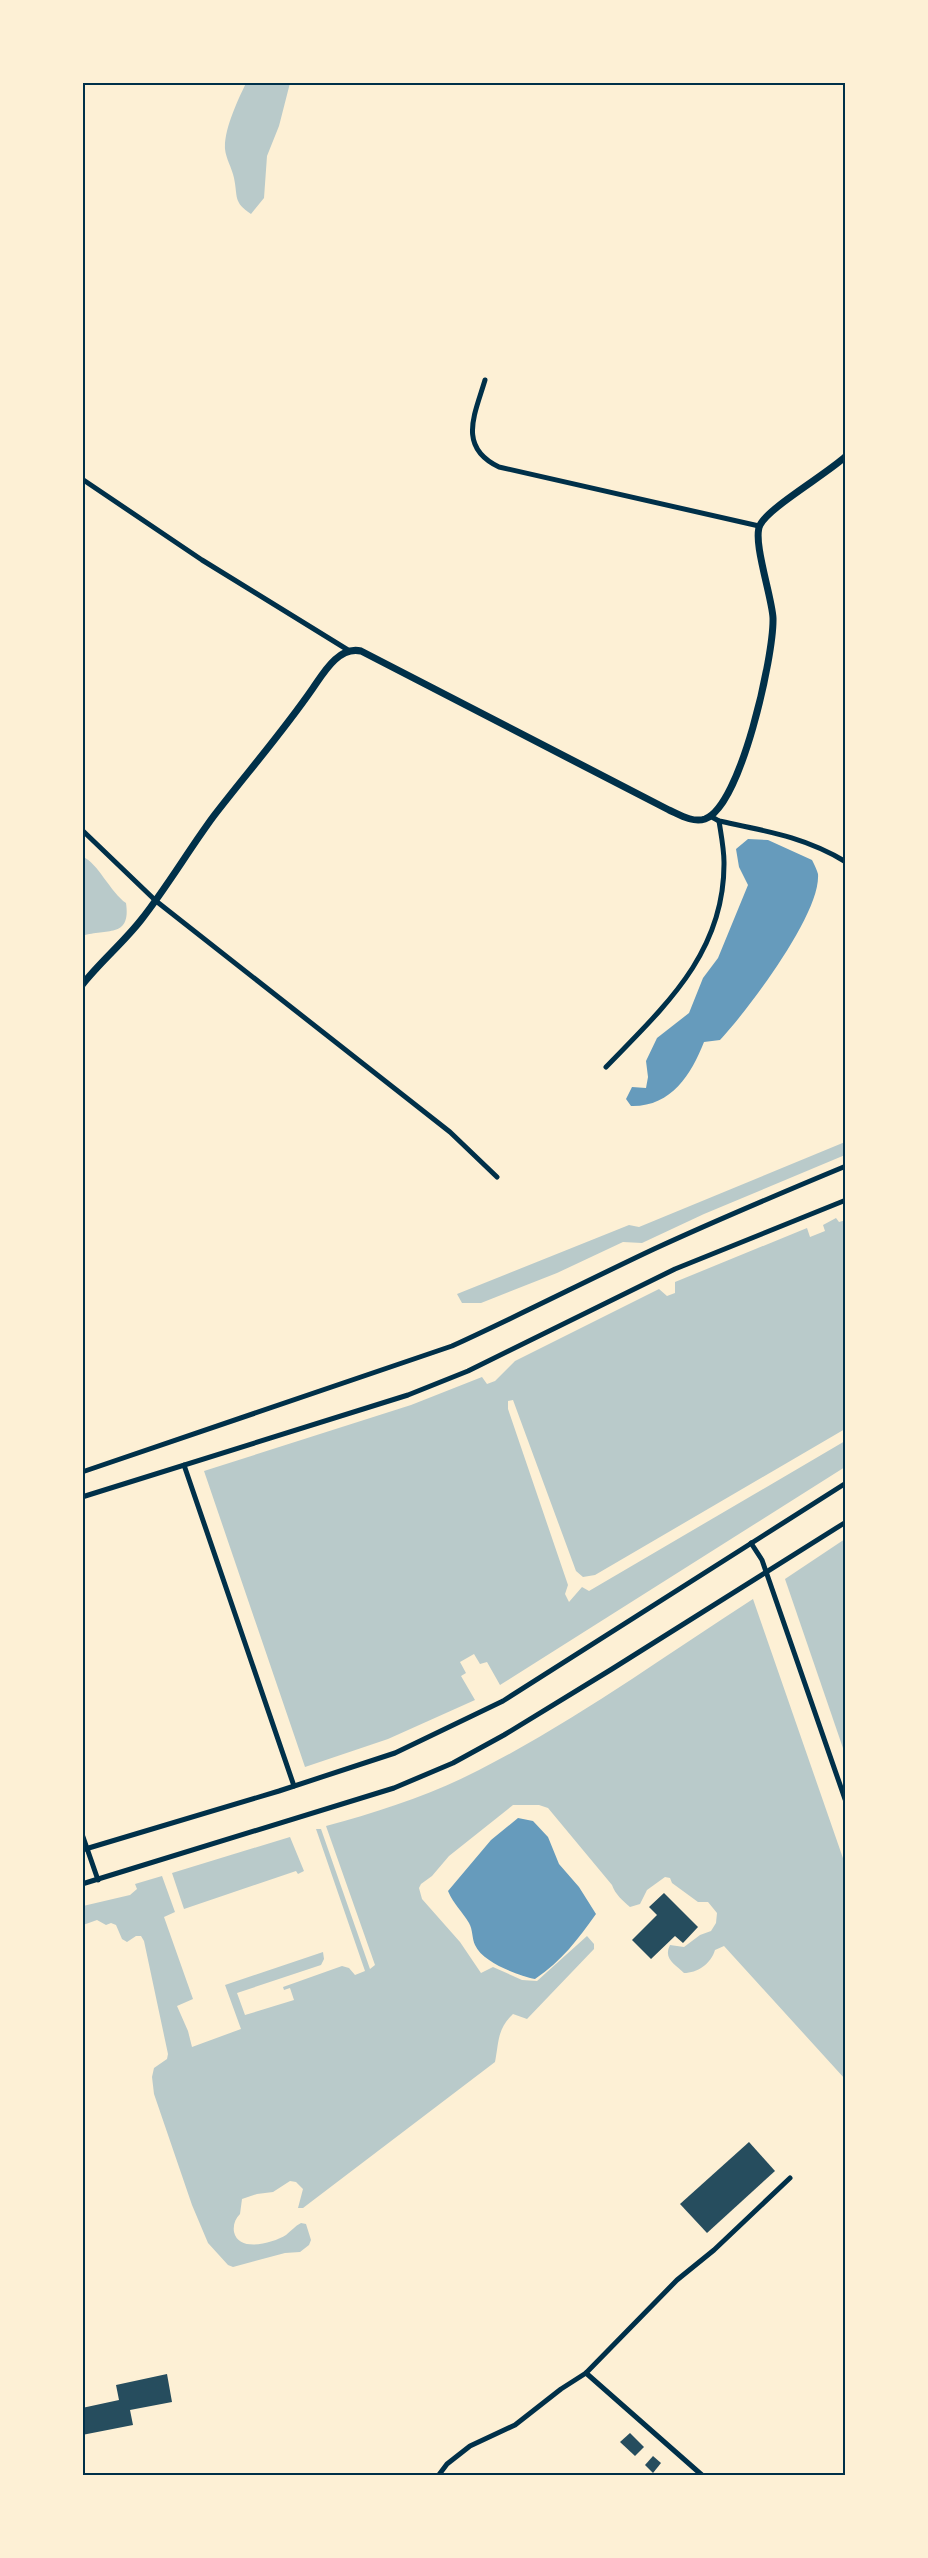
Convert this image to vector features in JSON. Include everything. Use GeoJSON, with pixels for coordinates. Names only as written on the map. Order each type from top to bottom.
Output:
{"type":"FeatureCollection","features":[{"type":"Feature","properties":{"kind":"street"},"geometry":{"type":"LineString","coordinates":[[485,380],[472,423],[472,435],[476,448],[491,463],[499,467],[759,526]]}},
{"type":"Feature","properties":{"kind":"street"},"geometry":{"type":"LineString","coordinates":[[82,479],[202,560],[348,650],[361,651],[669,810],[697,820],[710,816],[726,798],[749,741],[758,710],[772,637],[772,602],[757,539],[759,526],[771,512],[846,456]]}},
{"type":"Feature","properties":{"kind":"street"},"geometry":{"type":"LineString","coordinates":[[82,986],[97,966],[140,922],[212,819],[286,728],[320,678],[338,656],[348,650]]}},
{"type":"Feature","properties":{"kind":"street"},"geometry":{"type":"LineString","coordinates":[[710,816],[719,821],[794,837],[824,849],[846,862]]}},
{"type":"Feature","properties":{"kind":"street"},"geometry":{"type":"LineString","coordinates":[[606,1067],[672,997],[690,974],[711,936],[721,899],[724,862],[719,821]]}},
{"type":"Feature","properties":{"kind":"street"},"geometry":{"type":"LineString","coordinates":[[82,830],[156,901],[450,1132],[498,1178]]}},
{"type":"Feature","properties":{"kind":"street"},"geometry":{"type":"LineString","coordinates":[[82,1472],[452,1346],[507,1322],[653,1250],[767,1198],[846,1166]]}},
{"type":"Feature","properties":{"kind":"street"},"geometry":{"type":"LineString","coordinates":[[82,1497],[408,1395],[468,1371],[668,1272],[846,1200]]}},
{"type":"Feature","properties":{"kind":"street"},"geometry":{"type":"LineString","coordinates":[[184,1465],[294,1786]]}},
{"type":"Feature","properties":{"kind":"street"},"geometry":{"type":"LineString","coordinates":[[85,1849],[294,1786],[395,1753],[481,1712],[846,1483]]}},
{"type":"Feature","properties":{"kind":"street"},"geometry":{"type":"LineString","coordinates":[[82,1884],[385,1791],[453,1763],[504,1735],[846,1522]]}},
{"type":"Feature","properties":{"kind":"street"},"geometry":{"type":"LineString","coordinates":[[752,1542],[766,1573],[846,1802]]}},
{"type":"Feature","properties":{"kind":"street"},"geometry":{"type":"LineString","coordinates":[[82,1834],[85,1849],[98,1880]]}},
{"type":"Feature","properties":{"kind":"street"},"geometry":{"type":"LineString","coordinates":[[438,2476],[465,2448],[515,2425],[561,2389],[586,2373],[677,2280],[714,2250],[790,2178]]}},
{"type":"Feature","properties":{"kind":"street"},"geometry":{"type":"LineString","coordinates":[[586,2373],[703,2476]]}},
{"type":"Feature","properties":{"kind":"shaded area"},"geometry":{"type":"Polygon","coordinates":[[[246,83],[290,83],[279,126],[267,156],[264,198],[251,214],[241,206],[237,199],[234,178],[225,149],[229,124],[246,83]]]}},
{"type":"Feature","properties":{"kind":"shaded area"},"geometry":{"type":"Polygon","coordinates":[[[83,857],[94,865],[126,903],[127,914],[125,922],[116,930],[85,935],[83,938],[83,857]]]}},
{"type":"Feature","properties":{"kind":"shaded area"},"geometry":{"type":"Polygon","coordinates":[[[845,1142],[845,1155],[704,1214],[642,1243],[623,1242],[557,1273],[481,1303],[462,1303],[457,1294],[629,1225],[639,1227],[845,1142]]]}},
{"type":"Feature","properties":{"kind":"shaded area"},"geometry":{"type":"Polygon","coordinates":[[[836,1218],[839,1222],[846,1220],[845,1429],[595,1575],[583,1577],[576,1571],[513,1400],[508,1401],[508,1409],[568,1585],[565,1594],[569,1602],[582,1587],[589,1591],[845,1441],[845,1467],[500,1685],[487,1662],[480,1664],[474,1654],[460,1662],[466,1673],[461,1676],[475,1700],[388,1739],[305,1767],[204,1471],[411,1405],[482,1377],[487,1384],[495,1381],[515,1361],[659,1289],[667,1296],[675,1293],[675,1282],[807,1228],[810,1237],[825,1231],[823,1225],[836,1218]]]}},
{"type":"Feature","properties":{"kind":"shaded area"},"geometry":{"type":"Polygon","coordinates":[[[845,1539],[845,1754],[785,1579],[845,1539]]]}},
{"type":"Feature","properties":{"kind":"shaded area"},"geometry":{"type":"Polygon","coordinates":[[[753,1599],[845,1864],[845,2079],[724,1946],[715,1950],[710,1960],[703,1967],[689,1973],[684,1973],[671,1961],[668,1954],[670,1945],[684,1947],[700,1935],[711,1931],[716,1923],[717,1913],[708,1902],[698,1902],[672,1883],[670,1878],[665,1877],[647,1890],[640,1904],[630,1907],[617,1894],[612,1885],[548,1808],[539,1805],[513,1805],[449,1856],[432,1876],[421,1884],[419,1888],[422,1899],[460,1942],[481,1973],[493,1967],[522,1980],[537,1981],[587,1936],[594,1944],[594,1949],[527,2019],[513,2014],[501,2031],[495,2062],[303,2208],[298,2208],[303,2189],[296,2182],[290,2181],[273,2192],[257,2194],[242,2199],[240,2214],[234,2225],[234,2232],[242,2242],[257,2244],[273,2241],[286,2235],[301,2223],[306,2224],[311,2240],[309,2245],[300,2252],[285,2253],[233,2267],[228,2265],[208,2243],[192,2205],[154,2094],[152,2077],[154,2068],[167,2059],[168,2054],[144,1941],[141,1936],[136,1936],[127,1942],[122,1939],[116,1925],[111,1923],[106,1925],[97,1920],[83,1925],[83,1906],[130,1895],[137,1889],[135,1884],[162,1876],[175,1912],[164,1917],[193,1999],[177,2006],[188,2031],[192,2047],[241,2029],[225,1985],[323,1952],[324,1959],[321,1965],[237,1993],[245,2015],[294,2000],[290,1988],[284,1990],[283,1987],[342,1966],[349,1968],[355,1975],[365,1971],[316,1829],[321,1829],[370,1969],[375,1965],[326,1826],[404,1802],[442,1787],[515,1751],[584,1710],[753,1599]]]}},
{"type":"Feature","properties":{"kind":"shaded area"},"geometry":{"type":"Polygon","coordinates":[[[290,1837],[304,1871],[298,1874],[296,1871],[184,1909],[172,1873],[290,1837]]]}},
{"type":"Feature","properties":{"kind":"water"},"geometry":{"type":"Polygon","coordinates":[[[748,839],[768,840],[812,860],[818,874],[816,891],[808,913],[764,985],[720,1040],[704,1042],[693,1066],[678,1087],[657,1101],[645,1105],[631,1106],[626,1099],[632,1087],[646,1088],[648,1077],[646,1061],[657,1038],[689,1013],[703,978],[718,958],[748,885],[739,867],[736,849],[748,839]]]}},
{"type":"Feature","properties":{"kind":"water"},"geometry":{"type":"Polygon","coordinates":[[[518,1818],[533,1821],[548,1837],[559,1864],[579,1887],[596,1914],[576,1941],[561,1957],[535,1979],[520,1975],[493,1963],[479,1951],[474,1943],[469,1923],[448,1891],[491,1840],[518,1818]]]}},
{"type":"Feature","properties":{"kind":"building"},"geometry":{"type":"Polygon","coordinates":[[[664,1893],[698,1927],[683,1943],[675,1936],[651,1959],[632,1940],[657,1915],[649,1907],[664,1893]]]}},
{"type":"Feature","properties":{"kind":"building"},"geometry":{"type":"Polygon","coordinates":[[[749,2142],[775,2171],[707,2233],[680,2204],[749,2142]]]}},
{"type":"Feature","properties":{"kind":"building"},"geometry":{"type":"Polygon","coordinates":[[[167,2374],[172,2402],[130,2410],[133,2425],[82,2435],[82,2408],[119,2400],[116,2385],[167,2374]]]}},
{"type":"Feature","properties":{"kind":"building"},"geometry":{"type":"Polygon","coordinates":[[[630,2433],[644,2447],[635,2456],[620,2442],[630,2433]]]}},
{"type":"Feature","properties":{"kind":"building"},"geometry":{"type":"Polygon","coordinates":[[[653,2456],[661,2463],[653,2473],[645,2465],[653,2456]]]}}]}
